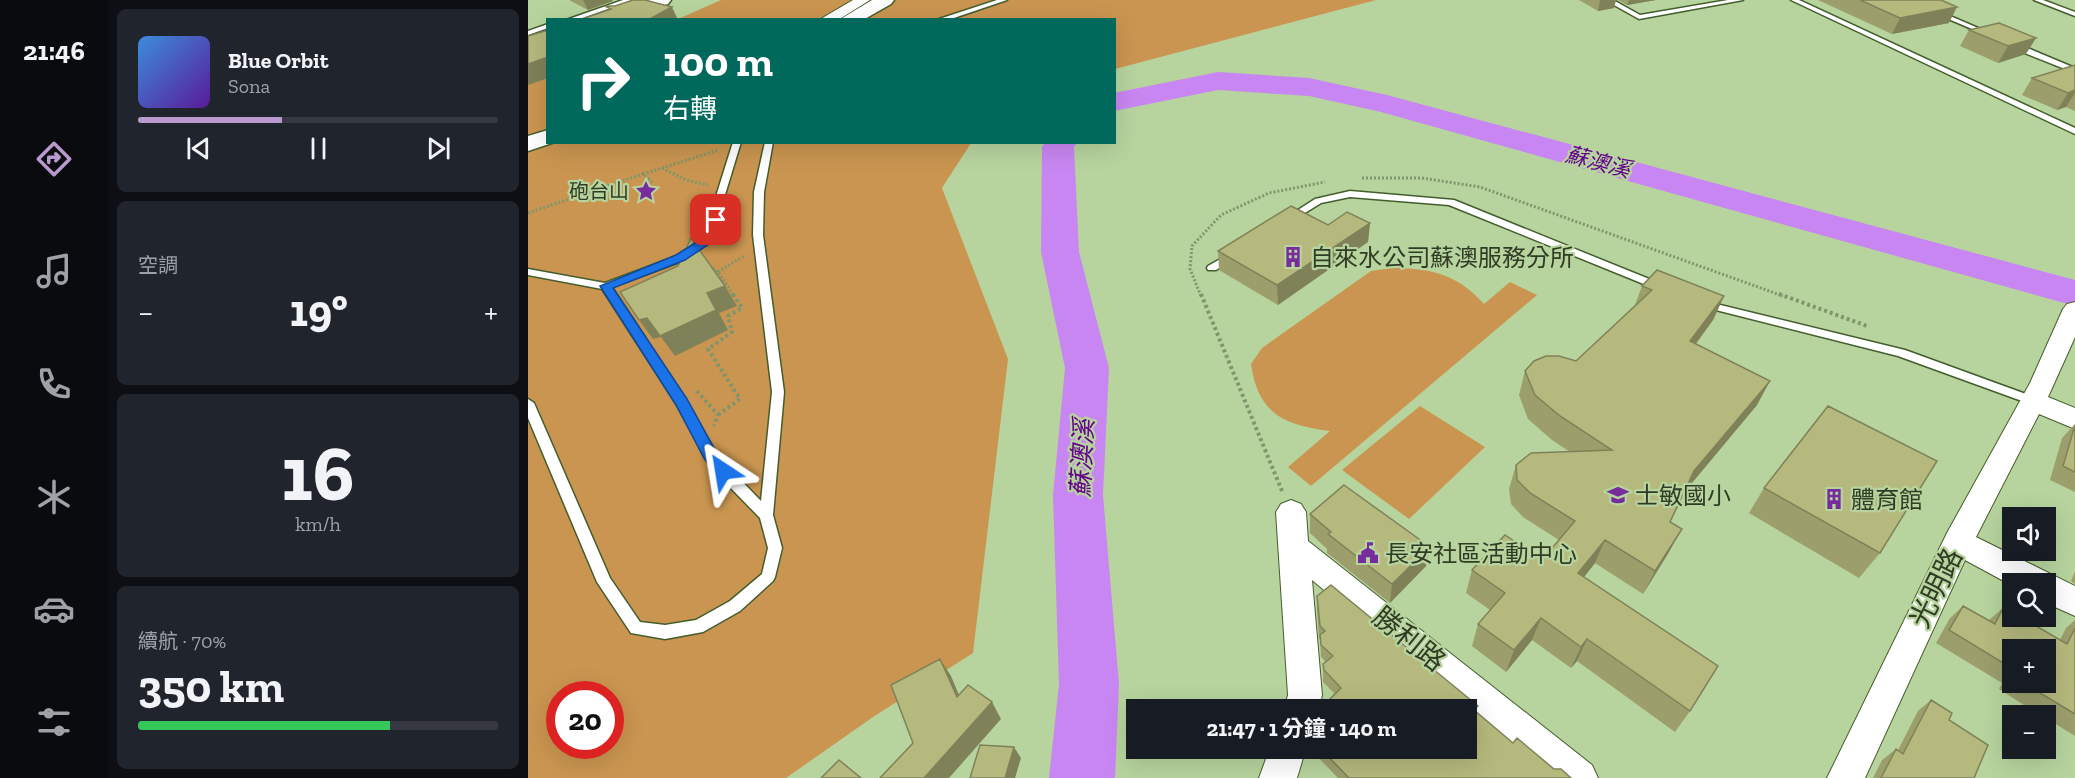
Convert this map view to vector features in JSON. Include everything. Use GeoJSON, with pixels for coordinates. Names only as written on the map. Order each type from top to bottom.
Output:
{"type":"FeatureCollection","features":[{"type":"Feature","properties":{"kind":"main road"},"geometry":{"type":"LineString","coordinates":[[609,18],[662,0]]}},
{"type":"Feature","properties":{"kind":"main road"},"geometry":{"type":"LineString","coordinates":[[852,18],[885,0]]}},
{"type":"Feature","properties":{"kind":"main road"},"geometry":{"type":"LineString","coordinates":[[528,44],[546,39]]}},
{"type":"Feature","properties":{"kind":"main road"},"geometry":{"type":"LineString","coordinates":[[528,144],[546,138]]}},
{"type":"Feature","properties":{"kind":"street"},"geometry":{"type":"LineString","coordinates":[[830,18],[863,0]]}},
{"type":"Feature","properties":{"kind":"street","name":"光明路"},"geometry":{"type":"LineString","coordinates":[[1846,778],[1958,542],[2038,392],[2075,309]]}},
{"type":"Feature","properties":{"kind":"street"},"geometry":{"type":"LineString","coordinates":[[2038,392],[2075,419]]}},
{"type":"Feature","properties":{"kind":"street"},"geometry":{"type":"LineString","coordinates":[[1291,512],[1304,699]]}},
{"type":"Feature","properties":{"kind":"street"},"geometry":{"type":"LineString","coordinates":[[1958,542],[2018,573]]}},
{"type":"Feature","properties":{"kind":"street","name":"勝利路"},"geometry":{"type":"LineString","coordinates":[[1294,547],[1579,778]]}},
{"type":"Feature","properties":{"kind":"street"},"geometry":{"type":"LineString","coordinates":[[2056,592],[2075,602]]}},
{"type":"Feature","properties":{"kind":"street"},"geometry":{"type":"LineString","coordinates":[[1278,778],[1284,759]]}},
{"type":"Feature","properties":{"kind":"lane"},"geometry":{"type":"LineString","coordinates":[[575,18],[630,0]]}},
{"type":"Feature","properties":{"kind":"lane"},"geometry":{"type":"LineString","coordinates":[[946,18],[1004,0]]}},
{"type":"Feature","properties":{"kind":"lane"},"geometry":{"type":"LineString","coordinates":[[1608,0],[1639,17],[1740,0]]}},
{"type":"Feature","properties":{"kind":"lane"},"geometry":{"type":"LineString","coordinates":[[1794,0],[2075,131]]}},
{"type":"Feature","properties":{"kind":"lane"},"geometry":{"type":"LineString","coordinates":[[1907,0],[1991,35]]}},
{"type":"Feature","properties":{"kind":"lane"},"geometry":{"type":"LineString","coordinates":[[2037,0],[2074,13]]}},
{"type":"Feature","properties":{"kind":"lane"},"geometry":{"type":"LineString","coordinates":[[528,33],[546,27]]}},
{"type":"Feature","properties":{"kind":"lane"},"geometry":{"type":"LineString","coordinates":[[2012,44],[2075,71]]}},
{"type":"Feature","properties":{"kind":"lane"},"geometry":{"type":"LineString","coordinates":[[528,403],[604,582],[636,628],[665,632],[698,627],[735,606],[768,577],[775,548],[766,515],[778,392],[760,246],[759,192],[769,144]]}},
{"type":"Feature","properties":{"kind":"lane"},"geometry":{"type":"LineString","coordinates":[[528,272],[606,286],[681,258],[708,239],[716,220],[736,146]]}},
{"type":"Feature","properties":{"kind":"lane"},"geometry":{"type":"LineString","coordinates":[[1280,225],[1318,201],[1350,194],[1451,202],[1672,292]]}},
{"type":"Feature","properties":{"kind":"lane"},"geometry":{"type":"LineString","coordinates":[[1212,268],[1241,250]]}},
{"type":"Feature","properties":{"kind":"lane"},"geometry":{"type":"LineString","coordinates":[[606,286],[682,403],[710,454],[723,471],[766,515]]}},
{"type":"Feature","properties":{"kind":"lane"},"geometry":{"type":"LineString","coordinates":[[1693,300],[1901,353],[2038,392]]}},
{"type":"Feature","properties":{"kind":"path"},"geometry":{"type":"LineString","coordinates":[[528,213],[711,151],[736,146]]}},
{"type":"Feature","properties":{"kind":"path"},"geometry":{"type":"LineString","coordinates":[[662,168],[686,180],[723,188]]}},
{"type":"Feature","properties":{"kind":"path"},"geometry":{"type":"LineString","coordinates":[[643,174],[652,182]]}},
{"type":"Feature","properties":{"kind":"path"},"geometry":{"type":"LineString","coordinates":[[1360,178],[1422,178],[1480,187],[1878,330]]}},
{"type":"Feature","properties":{"kind":"path"},"geometry":{"type":"LineString","coordinates":[[1291,512],[1190,269],[1192,246],[1221,215],[1269,193],[1329,182]]}},
{"type":"Feature","properties":{"kind":"path"},"geometry":{"type":"LineString","coordinates":[[702,244],[698,259],[718,272],[742,308],[728,316],[732,332],[708,349],[740,399],[718,415]]}},
{"type":"Feature","properties":{"kind":"path"},"geometry":{"type":"LineString","coordinates":[[718,272],[760,246]]}},
{"type":"Feature","properties":{"kind":"shaded area"},"geometry":{"type":"Polygon","coordinates":[[[721,0],[1376,0],[1116,69],[1116,18],[680,18],[721,0]]]}},
{"type":"Feature","properties":{"kind":"shaded area"},"geometry":{"type":"Polygon","coordinates":[[[546,74],[546,144],[970,144],[942,188],[1008,359],[973,653],[873,717],[786,778],[528,778],[528,81],[546,74]]]}},
{"type":"Feature","properties":{"kind":"shaded area"},"geometry":{"type":"Polygon","coordinates":[[[1391,268],[1431,271],[1453,279],[1484,304],[1510,282],[1537,295],[1311,486],[1288,467],[1330,431],[1299,425],[1276,414],[1260,395],[1251,364],[1262,348],[1371,271],[1391,268]]]}},
{"type":"Feature","properties":{"kind":"shaded area"},"geometry":{"type":"Polygon","coordinates":[[[1420,406],[1485,447],[1409,519],[1342,470],[1420,406]]]}},
{"type":"Feature","properties":{"kind":"building"},"geometry":{"type":"Polygon","coordinates":[[[633,0],[645,0],[672,7],[652,18],[585,18],[611,9],[605,6],[615,6],[633,0]]]}},
{"type":"Feature","properties":{"kind":"building"},"geometry":{"type":"Polygon","coordinates":[[[1860,0],[1941,0],[1957,7],[1900,18],[1860,0]]]}},
{"type":"Feature","properties":{"kind":"building"},"geometry":{"type":"Polygon","coordinates":[[[1999,23],[2036,38],[2008,46],[1969,30],[1999,23]]]}},
{"type":"Feature","properties":{"kind":"building"},"geometry":{"type":"Polygon","coordinates":[[[546,31],[546,58],[528,64],[528,36],[546,31]]]}},
{"type":"Feature","properties":{"kind":"building"},"geometry":{"type":"Polygon","coordinates":[[[2075,65],[2075,90],[2068,93],[2032,78],[2075,65]]]}},
{"type":"Feature","properties":{"kind":"building"},"geometry":{"type":"Polygon","coordinates":[[[1291,206],[1328,225],[1347,212],[1370,223],[1277,285],[1218,251],[1291,206]]]}},
{"type":"Feature","properties":{"kind":"building"},"geometry":{"type":"Polygon","coordinates":[[[691,238],[725,286],[707,293],[716,310],[660,336],[647,318],[639,320],[620,292],[678,266],[691,238]]]}},
{"type":"Feature","properties":{"kind":"building"},"geometry":{"type":"Polygon","coordinates":[[[1657,270],[1724,296],[1690,341],[1770,381],[1694,471],[1670,522],[1682,529],[1655,571],[1605,540],[1578,573],[1718,666],[1690,711],[1587,639],[1581,647],[1541,618],[1514,650],[1478,624],[1505,593],[1472,570],[1505,535],[1542,560],[1575,521],[1530,493],[1517,480],[1516,465],[1531,453],[1612,450],[1560,416],[1535,395],[1525,371],[1534,361],[1546,356],[1559,356],[1576,361],[1652,290],[1642,286],[1657,270]]]}},
{"type":"Feature","properties":{"kind":"building","name":"體育館"},"geometry":{"type":"Polygon","coordinates":[[[1828,406],[1937,461],[1880,553],[1764,488],[1828,406]]]}},
{"type":"Feature","properties":{"kind":"building"},"geometry":{"type":"Polygon","coordinates":[[[2075,425],[2075,472],[2063,466],[2075,425]]]}},
{"type":"Feature","properties":{"kind":"building"},"geometry":{"type":"Polygon","coordinates":[[[1344,485],[1430,547],[1392,584],[1328,534],[1331,532],[1310,514],[1344,485]]]}},
{"type":"Feature","properties":{"kind":"building"},"geometry":{"type":"Polygon","coordinates":[[[1331,585],[1469,699],[1330,699],[1341,688],[1324,670],[1323,664],[1333,656],[1321,645],[1320,635],[1325,631],[1320,626],[1317,596],[1331,585]]]}},
{"type":"Feature","properties":{"kind":"building"},"geometry":{"type":"Polygon","coordinates":[[[1963,606],[1995,624],[2002,610],[2002,627],[2038,627],[2067,644],[2075,628],[2075,714],[2040,693],[2056,693],[2056,639],[2002,639],[2002,662],[1949,630],[1963,606]]]}},
{"type":"Feature","properties":{"kind":"building"},"geometry":{"type":"Polygon","coordinates":[[[940,659],[957,697],[968,685],[992,702],[924,778],[880,778],[913,743],[891,685],[940,659]]]}},
{"type":"Feature","properties":{"kind":"building"},"geometry":{"type":"Polygon","coordinates":[[[1931,700],[1952,713],[1949,720],[1988,745],[1974,778],[1881,778],[1896,749],[1903,754],[1931,700]]]}},
{"type":"Feature","properties":{"kind":"building"},"geometry":{"type":"Polygon","coordinates":[[[1477,713],[1513,743],[1517,738],[1554,769],[1561,769],[1571,778],[1347,778],[1331,759],[1477,759],[1477,713]]]}},
{"type":"Feature","properties":{"kind":"building"},"geometry":{"type":"Polygon","coordinates":[[[980,745],[1014,747],[1005,778],[970,778],[980,745]]]}},
{"type":"Feature","properties":{"kind":"building"},"geometry":{"type":"Polygon","coordinates":[[[839,760],[861,778],[821,778],[839,760]]]}},
{"type":"Feature","properties":{"kind":"waterway","name":"蘇澳溪"},"geometry":{"type":"LineString","coordinates":[[1116,102],[1218,81],[1309,87],[1387,104],[2075,293]]}},
{"type":"Feature","properties":{"kind":"waterway","name":"蘇澳溪"},"geometry":{"type":"LineString","coordinates":[[1060,144],[1058,147],[1060,252],[1087,368],[1078,495],[1089,684],[1082,778]]}},
{"type":"Feature","properties":{"kind":"place","name":"砲台山"},"geometry":{"type":"Point","coordinates":[646,191]}},
{"type":"Feature","properties":{"kind":"place","name":"自來水公司蘇澳服務分所"},"geometry":{"type":"Point","coordinates":[1293,257]}},
{"type":"Feature","properties":{"kind":"place","name":"士敏國小"},"geometry":{"type":"Point","coordinates":[1618,495]}},
{"type":"Feature","properties":{"kind":"place","name":"體育館"},"geometry":{"type":"Point","coordinates":[1834,499]}},
{"type":"Feature","properties":{"kind":"place","name":"長安社區活動中心"},"geometry":{"type":"Point","coordinates":[1368,553]}},
{"type":"Feature","properties":{"kind":"route"},"geometry":{"type":"LineString","coordinates":[[716,220],[708,239],[681,258],[606,286],[682,403],[710,454],[723,471]]}}]}
